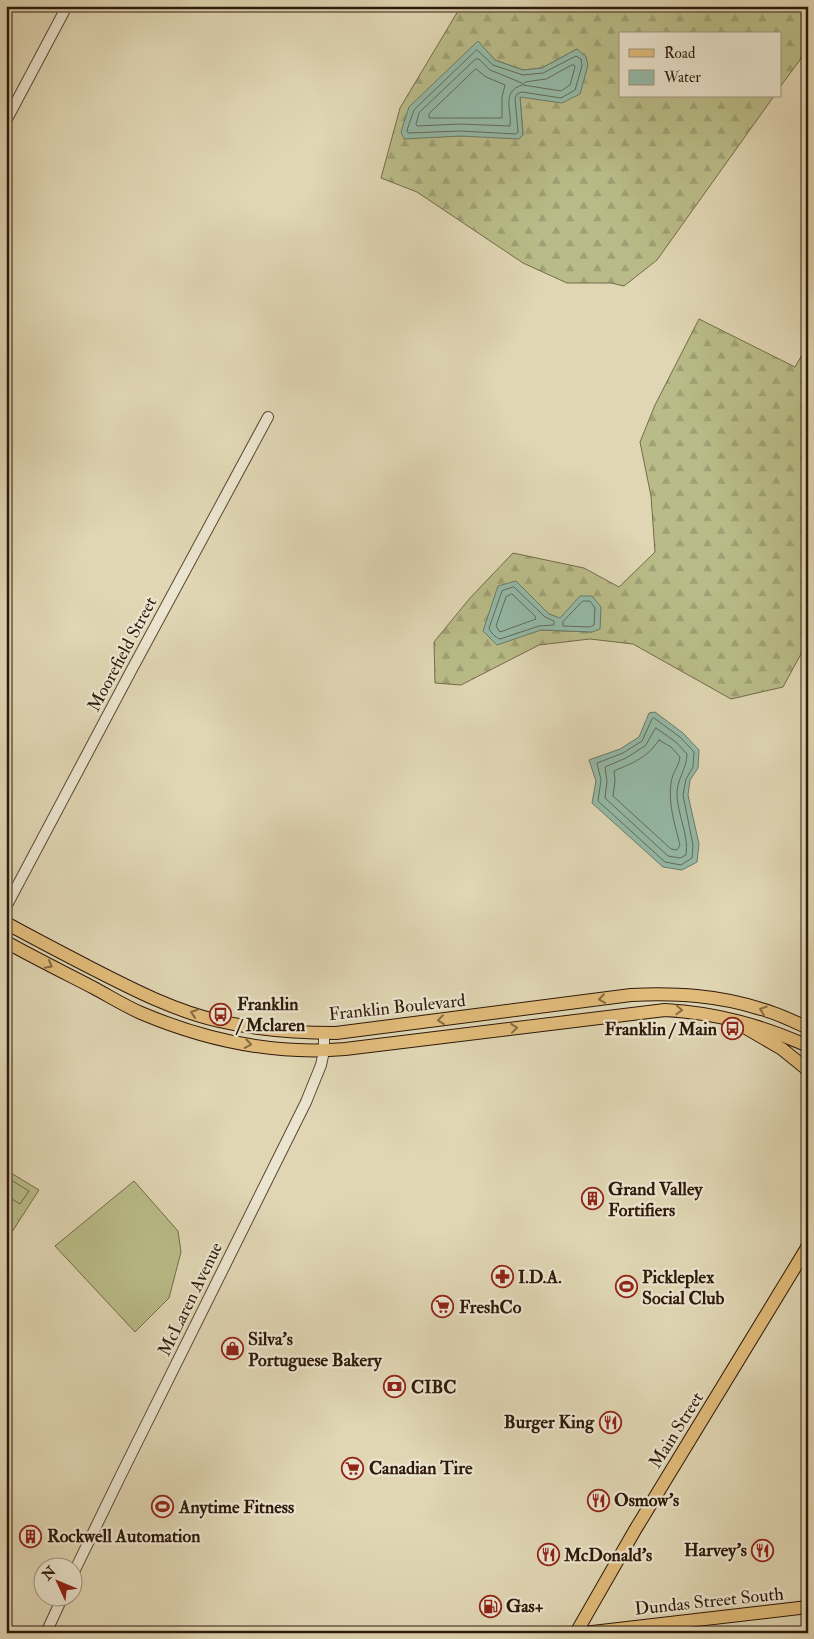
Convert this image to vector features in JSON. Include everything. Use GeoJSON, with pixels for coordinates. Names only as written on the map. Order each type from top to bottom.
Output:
{"type":"FeatureCollection","features":[{"type":"Feature","properties":{"kind":"main road","name":"Franklin Boulevard"},"geometry":{"type":"LineString","coordinates":[[6,923],[133,990],[168,1005],[218,1021],[265,1030],[324,1033],[369,1030],[631,995],[661,994],[690,994],[728,1000],[763,1009],[808,1028]]}},
{"type":"Feature","properties":{"kind":"main road","name":"Franklin Boulevard"},"geometry":{"type":"LineString","coordinates":[[6,942],[141,1012],[188,1030],[226,1040],[265,1047],[324,1051],[665,1010],[691,1011],[729,1018],[770,1030],[808,1046]]}},
{"type":"Feature","properties":{"kind":"main road"},"geometry":{"type":"LineString","coordinates":[[729,1018],[782,1049],[808,1070]]}},
{"type":"Feature","properties":{"kind":"main road","name":"Main Street"},"geometry":{"type":"LineString","coordinates":[[576,1633],[635,1530],[808,1246]]}},
{"type":"Feature","properties":{"kind":"main road","name":"Dundas Street South"},"geometry":{"type":"LineString","coordinates":[[584,1633],[808,1607]]}},
{"type":"Feature","properties":{"kind":"street"},"geometry":{"type":"LineString","coordinates":[[6,121],[67,6]]}},
{"type":"Feature","properties":{"kind":"street","name":"Moorefield Street"},"geometry":{"type":"LineString","coordinates":[[6,907],[130,671],[268,417]]}},
{"type":"Feature","properties":{"kind":"street","name":"McLaren Avenue"},"geometry":{"type":"LineString","coordinates":[[82,1556],[306,1102],[322,1065],[324,1033]]}},
{"type":"Feature","properties":{"kind":"street"},"geometry":{"type":"LineString","coordinates":[[46,1633],[58,1606]]}},
{"type":"Feature","properties":{"kind":"green space"},"geometry":{"type":"Polygon","coordinates":[[[461,6],[808,6],[808,49],[782,84],[782,32],[619,32],[619,98],[773,98],[657,260],[624,286],[611,283],[567,283],[523,263],[417,192],[381,178],[400,108],[461,6]],[[478,42],[404,138],[523,135],[520,97],[577,49],[542,68],[523,70],[495,60],[478,42]]]}},
{"type":"Feature","properties":{"kind":"green space"},"geometry":{"type":"Polygon","coordinates":[[[699,319],[795,367],[808,345],[808,595],[804,602],[808,641],[783,687],[731,699],[633,644],[590,639],[539,645],[461,685],[435,683],[434,642],[470,598],[513,553],[584,568],[619,587],[655,552],[651,496],[640,442],[655,405],[699,319]],[[516,582],[541,630],[592,632],[549,614],[516,582]]]}},
{"type":"Feature","properties":{"kind":"green space"},"geometry":{"type":"Polygon","coordinates":[[[6,1170],[39,1190],[10,1235],[6,1233],[6,1170]]]}},
{"type":"Feature","properties":{"kind":"green space"},"geometry":{"type":"Polygon","coordinates":[[[6,1177],[29,1191],[20,1204],[6,1195],[6,1177]]]}},
{"type":"Feature","properties":{"kind":"green space"},"geometry":{"type":"Polygon","coordinates":[[[134,1181],[178,1231],[181,1252],[169,1298],[135,1332],[55,1246],[134,1181]]]}},
{"type":"Feature","properties":{"kind":"water"},"geometry":{"type":"Polygon","coordinates":[[[478,41],[495,60],[523,70],[542,68],[577,49],[586,57],[588,65],[580,94],[562,103],[520,97],[523,135],[519,139],[460,136],[404,139],[401,132],[409,107],[478,41]]]}},
{"type":"Feature","properties":{"kind":"water"},"geometry":{"type":"Polygon","coordinates":[[[516,581],[549,614],[560,618],[580,596],[592,596],[601,607],[600,629],[592,632],[541,630],[497,645],[483,631],[498,586],[516,581]]]}},
{"type":"Feature","properties":{"kind":"water"},"geometry":{"type":"Polygon","coordinates":[[[655,712],[683,733],[699,750],[698,768],[690,780],[688,795],[699,844],[697,862],[682,870],[663,867],[592,803],[596,781],[589,760],[620,749],[639,737],[649,713],[655,712]]]}},
{"type":"Feature","properties":{"kind":"place","name":"Franklin / Mclaren"},"geometry":{"type":"Point","coordinates":[221,1014]}},
{"type":"Feature","properties":{"kind":"place","name":"Franklin / Main"},"geometry":{"type":"Point","coordinates":[733,1029]}},
{"type":"Feature","properties":{"kind":"place","name":"Grand Valley Fortifiers"},"geometry":{"type":"Point","coordinates":[592,1199]}},
{"type":"Feature","properties":{"kind":"place","name":"I.D.A."},"geometry":{"type":"Point","coordinates":[502,1277]}},
{"type":"Feature","properties":{"kind":"place","name":"Pickleplex Social Club"},"geometry":{"type":"Point","coordinates":[626,1287]}},
{"type":"Feature","properties":{"kind":"place","name":"FreshCo"},"geometry":{"type":"Point","coordinates":[443,1307]}},
{"type":"Feature","properties":{"kind":"place","name":"Silva's Portuguese Bakery"},"geometry":{"type":"Point","coordinates":[232,1349]}},
{"type":"Feature","properties":{"kind":"place","name":"CIBC"},"geometry":{"type":"Point","coordinates":[395,1387]}},
{"type":"Feature","properties":{"kind":"place","name":"Burger King"},"geometry":{"type":"Point","coordinates":[610,1422]}},
{"type":"Feature","properties":{"kind":"place","name":"Canadian Tire"},"geometry":{"type":"Point","coordinates":[353,1468]}},
{"type":"Feature","properties":{"kind":"place","name":"Osmow's"},"geometry":{"type":"Point","coordinates":[598,1500]}},
{"type":"Feature","properties":{"kind":"place","name":"Anytime Fitness"},"geometry":{"type":"Point","coordinates":[163,1507]}},
{"type":"Feature","properties":{"kind":"place","name":"Rockwell Automation"},"geometry":{"type":"Point","coordinates":[31,1536]}},
{"type":"Feature","properties":{"kind":"place","name":"Harvey's"},"geometry":{"type":"Point","coordinates":[763,1550]}},
{"type":"Feature","properties":{"kind":"place","name":"McDonald's"},"geometry":{"type":"Point","coordinates":[548,1555]}},
{"type":"Feature","properties":{"kind":"place","name":"Gas+"},"geometry":{"type":"Point","coordinates":[490,1606]}}]}
